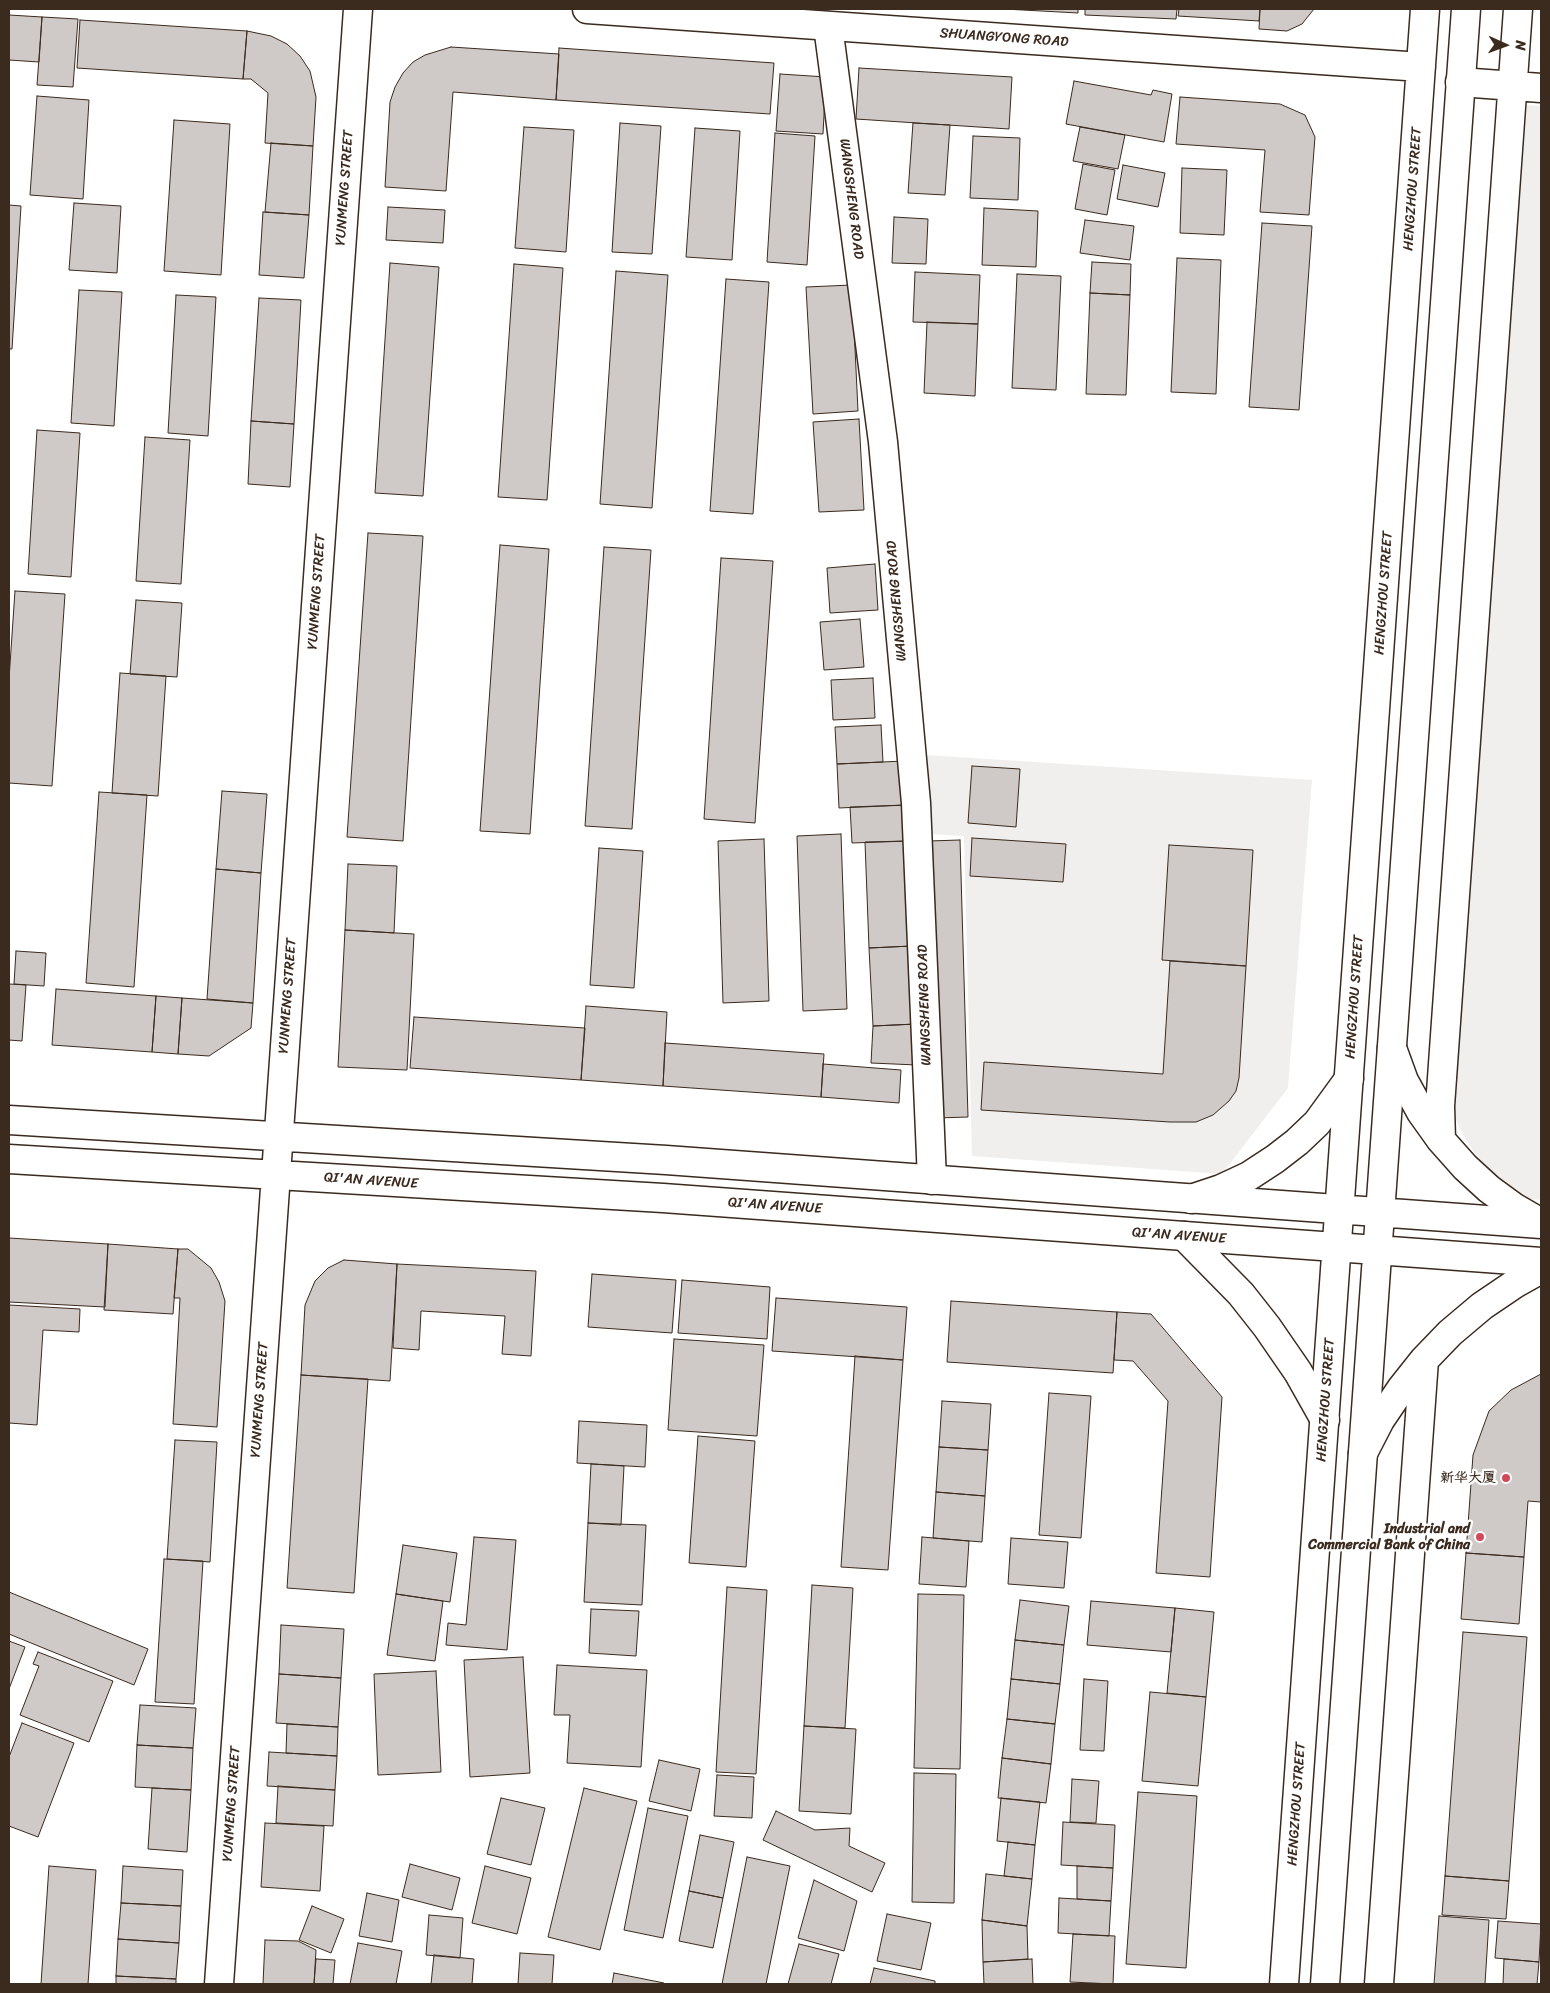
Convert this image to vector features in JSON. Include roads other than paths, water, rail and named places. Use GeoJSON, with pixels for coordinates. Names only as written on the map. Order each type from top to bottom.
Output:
{"type":"FeatureCollection","features":[{"type":"Feature","properties":{"kind":"main road","name":"YUNMENG STREET"},"geometry":{"type":"LineString","coordinates":[[219,1984],[358,9]]}},
{"type":"Feature","properties":{"kind":"main road","name":"SHUANGYONG ROAD"},"geometry":{"type":"LineString","coordinates":[[587,9],[1421,67]]}},
{"type":"Feature","properties":{"kind":"main road","name":"HENGZHOU STREET"},"geometry":{"type":"LineString","coordinates":[[1284,1984],[1426,9]]}},
{"type":"Feature","properties":{"kind":"main road"},"geometry":{"type":"LineString","coordinates":[[1325,1984],[1466,9]]}},
{"type":"Feature","properties":{"kind":"main road"},"geometry":{"type":"LineString","coordinates":[[1441,1140],[1441,1096],[1518,9]]}},
{"type":"Feature","properties":{"kind":"main road","name":"WANGSHENG ROAD"},"geometry":{"type":"LineString","coordinates":[[828,26],[883,442],[914,783],[932,1180]]}},
{"type":"Feature","properties":{"kind":"main road"},"geometry":{"type":"LineString","coordinates":[[1460,82],[1541,88]]}},
{"type":"Feature","properties":{"kind":"main road"},"geometry":{"type":"LineString","coordinates":[[1392,1048],[1404,1081],[1421,1112],[1441,1140],[1465,1167],[1489,1189],[1541,1224]]}},
{"type":"Feature","properties":{"kind":"main road"},"geometry":{"type":"LineString","coordinates":[[1191,1199],[1249,1176],[1275,1159],[1317,1123],[1349,1079]]}},
{"type":"Feature","properties":{"kind":"main road"},"geometry":{"type":"LineString","coordinates":[[9,1120],[666,1160],[1541,1224]]}},
{"type":"Feature","properties":{"kind":"main road","name":"QI'AN AVENUE"},"geometry":{"type":"LineString","coordinates":[[9,1159],[664,1198],[1541,1262]]}},
{"type":"Feature","properties":{"kind":"main road"},"geometry":{"type":"LineString","coordinates":[[1184,1236],[1241,1294],[1267,1327],[1298,1372],[1325,1420]]}},
{"type":"Feature","properties":{"kind":"main road"},"geometry":{"type":"LineString","coordinates":[[1363,1453],[1391,1405],[1424,1360],[1450,1333],[1482,1306],[1541,1269]]}},
{"type":"Feature","properties":{"kind":"main road"},"geometry":{"type":"LineString","coordinates":[[1379,1984],[1424,1360]]}},
{"type":"Feature","properties":{"kind":"place","name":"新华大厦"},"geometry":{"type":"Point","coordinates":[1506,1478]}},
{"type":"Feature","properties":{"kind":"place","name":"Industrial and Commercial Bank of China"},"geometry":{"type":"Point","coordinates":[1480,1537]}}]}
